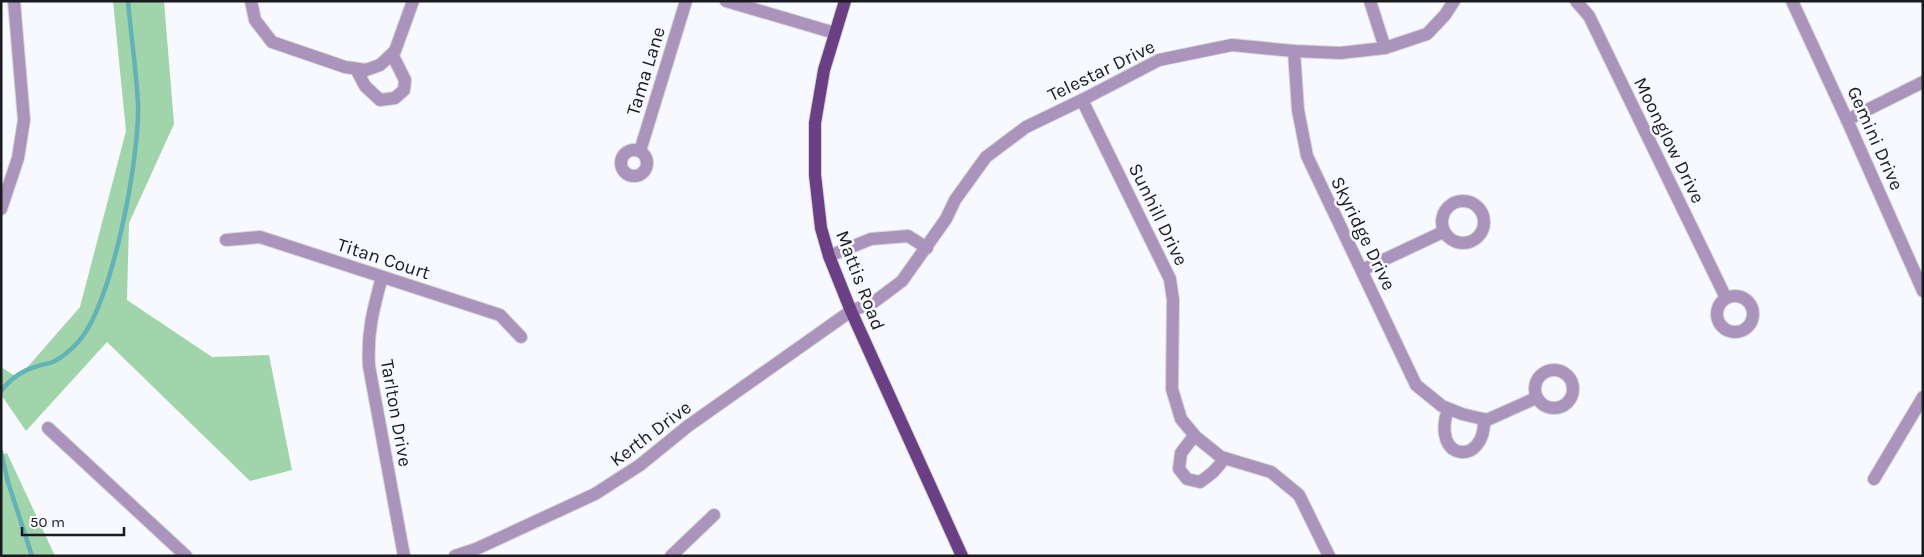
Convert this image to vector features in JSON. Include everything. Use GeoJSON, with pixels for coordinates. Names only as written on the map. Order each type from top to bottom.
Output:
{"type":"FeatureCollection","features":[{"type":"Feature","properties":{"kind":"main road","name":"Mattis Road"},"geometry":{"type":"LineString","coordinates":[[845,1],[824,70],[815,123],[814,152],[821,228],[829,256],[851,311],[962,556]]}},
{"type":"Feature","properties":{"kind":"street"},"geometry":{"type":"LineString","coordinates":[[1,209],[18,158],[24,120],[14,1]]}},
{"type":"Feature","properties":{"kind":"street"},"geometry":{"type":"LineString","coordinates":[[251,1],[255,20],[272,42],[345,68],[366,70],[380,65],[395,51],[413,1]]}},
{"type":"Feature","properties":{"kind":"street","name":"Tama Lane"},"geometry":{"type":"LineString","coordinates":[[640,151],[686,1]]}},
{"type":"Feature","properties":{"kind":"street"},"geometry":{"type":"LineString","coordinates":[[726,1],[835,33]]}},
{"type":"Feature","properties":{"kind":"street"},"geometry":{"type":"LineString","coordinates":[[1370,1],[1384,48]]}},
{"type":"Feature","properties":{"kind":"street","name":"Telestar Drive"},"geometry":{"type":"LineString","coordinates":[[851,311],[874,302],[902,281],[946,219],[954,200],[986,158],[1026,127],[1159,60],[1232,46],[1340,53],[1384,48],[1427,34],[1445,15],[1454,1]]}},
{"type":"Feature","properties":{"kind":"street","name":"Moonglow Drive"},"geometry":{"type":"LineString","coordinates":[[1576,1],[1588,16],[1726,298]]}},
{"type":"Feature","properties":{"kind":"street","name":"Gemini Drive"},"geometry":{"type":"LineString","coordinates":[[1792,1],[1848,120],[1923,291]]}},
{"type":"Feature","properties":{"kind":"street","name":"Skyridge Drive"},"geometry":{"type":"LineString","coordinates":[[1294,51],[1298,110],[1307,156],[1416,385],[1448,410],[1484,419]]}},
{"type":"Feature","properties":{"kind":"street"},"geometry":{"type":"LineString","coordinates":[[356,69],[365,86],[380,100],[395,98],[404,90],[404,80],[392,54]]}},
{"type":"Feature","properties":{"kind":"street"},"geometry":{"type":"LineString","coordinates":[[1848,120],[1923,82]]}},
{"type":"Feature","properties":{"kind":"street","name":"Sunhill Drive"},"geometry":{"type":"LineString","coordinates":[[1082,100],[1170,279],[1173,300],[1172,389],[1181,420],[1194,436],[1224,458],[1271,472],[1298,495],[1329,556]]}},
{"type":"Feature","properties":{"kind":"street"},"geometry":{"type":"LineString","coordinates":[[1362,270],[1443,232]]}},
{"type":"Feature","properties":{"kind":"street"},"geometry":{"type":"LineString","coordinates":[[829,256],[871,239],[908,236],[927,248]]}},
{"type":"Feature","properties":{"kind":"street","name":"Titan Court"},"geometry":{"type":"LineString","coordinates":[[226,240],[260,237],[500,315],[521,337]]}},
{"type":"Feature","properties":{"kind":"street","name":"Tarlton Drive"},"geometry":{"type":"LineString","coordinates":[[382,278],[372,312],[367,341],[369,366],[404,556]]}},
{"type":"Feature","properties":{"kind":"street","name":"Kerth Drive"},"geometry":{"type":"LineString","coordinates":[[455,556],[476,549],[609,486],[640,465],[688,426],[851,311]]}},
{"type":"Feature","properties":{"kind":"street"},"geometry":{"type":"LineString","coordinates":[[1448,410],[1444,423],[1445,441],[1453,450],[1462,452],[1477,446],[1481,438],[1484,419],[1487,420],[1536,398]]}},
{"type":"Feature","properties":{"kind":"street"},"geometry":{"type":"LineString","coordinates":[[1874,478],[1923,398]]}},
{"type":"Feature","properties":{"kind":"street"},"geometry":{"type":"LineString","coordinates":[[48,428],[186,556]]}},
{"type":"Feature","properties":{"kind":"street"},"geometry":{"type":"LineString","coordinates":[[1194,436],[1181,453],[1179,469],[1187,479],[1200,482],[1211,475],[1224,458]]}},
{"type":"Feature","properties":{"kind":"street"},"geometry":{"type":"LineString","coordinates":[[671,556],[714,515]]}},
{"type":"Feature","properties":{"kind":"green space"},"geometry":{"type":"Polygon","coordinates":[[[113,1],[164,1],[174,124],[129,223],[127,300],[212,357],[269,355],[292,470],[250,481],[107,342],[26,431],[2,396],[1,367],[18,378],[80,307],[126,131],[113,1]]]}},
{"type":"Feature","properties":{"kind":"green space"},"geometry":{"type":"Polygon","coordinates":[[[7,453],[55,556],[1,556],[1,455],[7,453]]]}},
{"type":"Feature","properties":{"kind":"waterway"},"geometry":{"type":"LineString","coordinates":[[1,391],[13,378],[22,372],[53,362],[70,350],[79,341],[91,322],[103,295],[122,227],[129,191],[137,127],[138,103],[128,1]]}},
{"type":"Feature","properties":{"kind":"waterway"},"geometry":{"type":"LineString","coordinates":[[1,452],[8,482],[32,556]]}}]}
